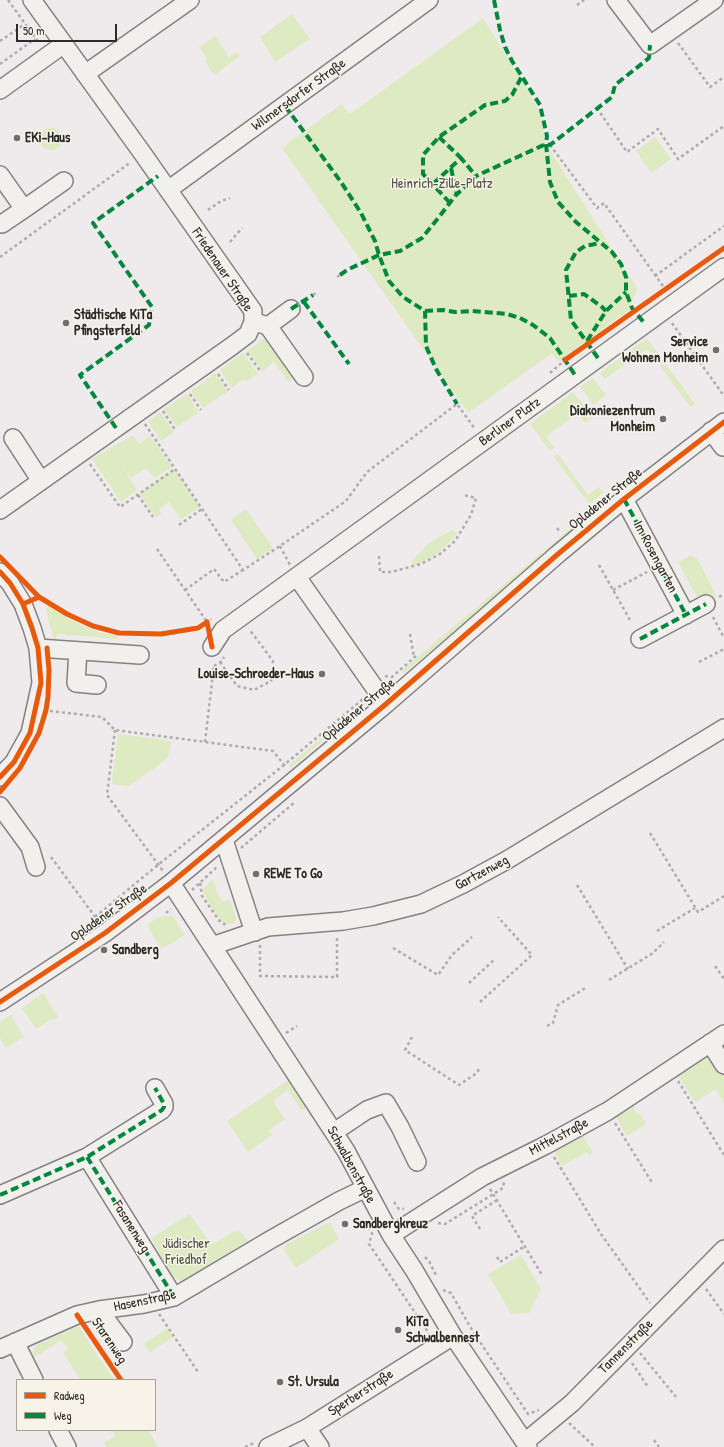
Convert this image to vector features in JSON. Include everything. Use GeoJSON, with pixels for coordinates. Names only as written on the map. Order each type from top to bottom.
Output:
{"type":"FeatureCollection","features":[{"type":"Feature","properties":{"kind":"street","name":"Friedenauer Straße"},"geometry":{"type":"LineString","coordinates":[[0,510],[261,324],[143,154],[32,0]]}},
{"type":"Feature","properties":{"kind":"street"},"geometry":{"type":"LineString","coordinates":[[85,74],[190,0]]}},
{"type":"Feature","properties":{"kind":"street","name":"Wilmersdorfer Straße"},"geometry":{"type":"LineString","coordinates":[[168,190],[430,0]]}},
{"type":"Feature","properties":{"kind":"street"},"geometry":{"type":"LineString","coordinates":[[616,0],[650,45],[669,31],[698,20],[714,0]]}},
{"type":"Feature","properties":{"kind":"street"},"geometry":{"type":"LineString","coordinates":[[0,90],[64,44]]}},
{"type":"Feature","properties":{"kind":"street"},"geometry":{"type":"LineString","coordinates":[[0,175],[24,209]]}},
{"type":"Feature","properties":{"kind":"street"},"geometry":{"type":"LineString","coordinates":[[2,224],[64,181]]}},
{"type":"Feature","properties":{"kind":"street","name":"Berliner Platz"},"geometry":{"type":"LineString","coordinates":[[219,651],[223,630],[724,267]]}},
{"type":"Feature","properties":{"kind":"street"},"geometry":{"type":"LineString","coordinates":[[291,309],[261,324],[304,377]]}},
{"type":"Feature","properties":{"kind":"street"},"geometry":{"type":"LineString","coordinates":[[717,426],[724,447]]}},
{"type":"Feature","properties":{"kind":"street","name":"Opladener Straße"},"geometry":{"type":"LineString","coordinates":[[0,1002],[106,931],[171,883],[386,704],[558,554],[624,499],[717,426]]}},
{"type":"Feature","properties":{"kind":"street"},"geometry":{"type":"LineString","coordinates":[[12,438],[41,482]]}},
{"type":"Feature","properties":{"kind":"street","name":"Im Rosengarten"},"geometry":{"type":"LineString","coordinates":[[624,499],[686,615]]}},
{"type":"Feature","properties":{"kind":"street"},"geometry":{"type":"LineString","coordinates":[[0,572],[10,583],[28,598],[32,628],[38,648],[40,683],[30,733],[14,762],[0,777]]}},
{"type":"Feature","properties":{"kind":"street"},"geometry":{"type":"LineString","coordinates":[[297,576],[386,704]]}},
{"type":"Feature","properties":{"kind":"street"},"geometry":{"type":"LineString","coordinates":[[640,640],[706,604]]}},
{"type":"Feature","properties":{"kind":"street"},"geometry":{"type":"LineString","coordinates":[[38,648],[140,655]]}},
{"type":"Feature","properties":{"kind":"street"},"geometry":{"type":"LineString","coordinates":[[78,651],[70,683],[97,685]]}},
{"type":"Feature","properties":{"kind":"street","name":"Gartzenweg"},"geometry":{"type":"LineString","coordinates":[[212,946],[268,927],[338,922],[373,916],[420,904],[463,884],[507,860],[724,728]]}},
{"type":"Feature","properties":{"kind":"street"},"geometry":{"type":"LineString","coordinates":[[0,806],[30,847],[36,867]]}},
{"type":"Feature","properties":{"kind":"street"},"geometry":{"type":"LineString","coordinates":[[224,840],[255,932]]}},
{"type":"Feature","properties":{"kind":"street","name":"Schwalbenstraße"},"geometry":{"type":"LineString","coordinates":[[171,883],[334,1132],[346,1151],[390,1235],[414,1270],[453,1336],[527,1445]]}},
{"type":"Feature","properties":{"kind":"street"},"geometry":{"type":"LineString","coordinates":[[717,1038],[724,1065]]}},
{"type":"Feature","properties":{"kind":"street","name":"Mittelstraße"},"geometry":{"type":"LineString","coordinates":[[390,1235],[482,1177],[608,1111],[717,1038]]}},
{"type":"Feature","properties":{"kind":"street"},"geometry":{"type":"LineString","coordinates":[[0,1195],[87,1157],[162,1110],[164,1104],[155,1088]]}},
{"type":"Feature","properties":{"kind":"street"},"geometry":{"type":"LineString","coordinates":[[334,1132],[368,1110],[386,1103],[400,1127],[417,1162]]}},
{"type":"Feature","properties":{"kind":"street","name":"Fasanenweg"},"geometry":{"type":"LineString","coordinates":[[87,1157],[174,1297]]}},
{"type":"Feature","properties":{"kind":"street","name":"Hasenstraße"},"geometry":{"type":"LineString","coordinates":[[0,1349],[77,1315],[174,1297],[270,1240],[339,1201],[366,1188]]}},
{"type":"Feature","properties":{"kind":"street","name":"Tannenstraße"},"geometry":{"type":"LineString","coordinates":[[527,1445],[572,1403],[724,1249]]}},
{"type":"Feature","properties":{"kind":"street"},"geometry":{"type":"LineString","coordinates":[[99,1310],[122,1342]]}},
{"type":"Feature","properties":{"kind":"street","name":"Sperberstraße"},"geometry":{"type":"LineString","coordinates":[[268,1447],[308,1428],[453,1336]]}},
{"type":"Feature","properties":{"kind":"street"},"geometry":{"type":"LineString","coordinates":[[15,1342],[34,1379]]}},
{"type":"Feature","properties":{"kind":"street"},"geometry":{"type":"LineString","coordinates":[[308,1428],[320,1447]]}},
{"type":"Feature","properties":{"kind":"street"},"geometry":{"type":"LineString","coordinates":[[59,1431],[67,1447]]}},
{"type":"Feature","properties":{"kind":"path"},"geometry":{"type":"LineString","coordinates":[[8,0],[47,55]]}},
{"type":"Feature","properties":{"kind":"path"},"geometry":{"type":"LineString","coordinates":[[577,5],[584,0]]}},
{"type":"Feature","properties":{"kind":"path"},"geometry":{"type":"LineString","coordinates":[[0,41],[25,24]]}},
{"type":"Feature","properties":{"kind":"path"},"geometry":{"type":"LineString","coordinates":[[669,31],[710,87],[724,77]]}},
{"type":"Feature","properties":{"kind":"path"},"geometry":{"type":"LineString","coordinates":[[0,64],[35,39]]}},
{"type":"Feature","properties":{"kind":"path"},"geometry":{"type":"LineString","coordinates":[[597,108],[627,152],[658,129],[678,159],[724,126]]}},
{"type":"Feature","properties":{"kind":"path"},"geometry":{"type":"LineString","coordinates":[[550,145],[597,208],[604,203],[665,289]]}},
{"type":"Feature","properties":{"kind":"path"},"geometry":{"type":"LineString","coordinates":[[0,257],[143,154]]}},
{"type":"Feature","properties":{"kind":"path"},"geometry":{"type":"LineString","coordinates":[[208,210],[221,201],[230,198]]}},
{"type":"Feature","properties":{"kind":"path"},"geometry":{"type":"LineString","coordinates":[[655,276],[724,226]]}},
{"type":"Feature","properties":{"kind":"path"},"geometry":{"type":"LineString","coordinates":[[230,242],[242,228]]}},
{"type":"Feature","properties":{"kind":"path"},"geometry":{"type":"LineString","coordinates":[[313,295],[317,292]]}},
{"type":"Feature","properties":{"kind":"path"},"geometry":{"type":"LineString","coordinates":[[664,311],[724,396]]}},
{"type":"Feature","properties":{"kind":"path"},"geometry":{"type":"LineString","coordinates":[[245,350],[261,372]]}},
{"type":"Feature","properties":{"kind":"path"},"geometry":{"type":"LineString","coordinates":[[216,371],[229,390]]}},
{"type":"Feature","properties":{"kind":"path"},"geometry":{"type":"LineString","coordinates":[[188,391],[201,410]]}},
{"type":"Feature","properties":{"kind":"path"},"geometry":{"type":"LineString","coordinates":[[185,590],[214,569],[224,582],[346,501],[368,472],[457,404],[484,441]]}},
{"type":"Feature","properties":{"kind":"path"},"geometry":{"type":"LineString","coordinates":[[162,410],[176,431]]}},
{"type":"Feature","properties":{"kind":"path"},"geometry":{"type":"LineString","coordinates":[[137,413],[243,570]]}},
{"type":"Feature","properties":{"kind":"path"},"geometry":{"type":"LineString","coordinates":[[82,452],[120,507],[175,469]]}},
{"type":"Feature","properties":{"kind":"path"},"geometry":{"type":"LineString","coordinates":[[138,494],[153,517]]}},
{"type":"Feature","properties":{"kind":"path"},"geometry":{"type":"LineString","coordinates":[[379,556],[380,572],[390,572],[421,564],[440,554],[455,541],[471,515],[476,498],[464,495]]}},
{"type":"Feature","properties":{"kind":"path"},"geometry":{"type":"LineString","coordinates":[[179,524],[202,509]]}},
{"type":"Feature","properties":{"kind":"path"},"geometry":{"type":"LineString","coordinates":[[557,528],[560,532]]}},
{"type":"Feature","properties":{"kind":"path"},"geometry":{"type":"LineString","coordinates":[[280,546],[297,576]]}},
{"type":"Feature","properties":{"kind":"path"},"geometry":{"type":"LineString","coordinates":[[28,598],[39,597],[67,614],[93,626],[119,633],[161,634],[198,628],[207,622],[157,549]]}},
{"type":"Feature","properties":{"kind":"path"},"geometry":{"type":"LineString","coordinates":[[599,565],[630,620]]}},
{"type":"Feature","properties":{"kind":"path"},"geometry":{"type":"LineString","coordinates":[[613,590],[659,565]]}},
{"type":"Feature","properties":{"kind":"path"},"geometry":{"type":"LineString","coordinates":[[28,598],[39,597]]}},
{"type":"Feature","properties":{"kind":"path"},"geometry":{"type":"LineString","coordinates":[[219,651],[220,662],[237,686],[254,690],[271,681],[273,661],[246,625]]}},
{"type":"Feature","properties":{"kind":"path"},"geometry":{"type":"LineString","coordinates":[[410,634],[414,657]]}},
{"type":"Feature","properties":{"kind":"path"},"geometry":{"type":"LineString","coordinates":[[699,662],[724,649]]}},
{"type":"Feature","properties":{"kind":"path"},"geometry":{"type":"LineString","coordinates":[[205,742],[214,666],[219,651]]}},
{"type":"Feature","properties":{"kind":"path"},"geometry":{"type":"LineString","coordinates":[[214,666],[220,662]]}},
{"type":"Feature","properties":{"kind":"path"},"geometry":{"type":"LineString","coordinates":[[378,676],[392,677]]}},
{"type":"Feature","properties":{"kind":"path"},"geometry":{"type":"LineString","coordinates":[[95,917],[284,765],[363,699],[363,694]]}},
{"type":"Feature","properties":{"kind":"path"},"geometry":{"type":"LineString","coordinates":[[44,718],[47,704]]}},
{"type":"Feature","properties":{"kind":"path"},"geometry":{"type":"LineString","coordinates":[[46,710],[102,717],[115,730],[273,751],[296,779]]}},
{"type":"Feature","properties":{"kind":"path"},"geometry":{"type":"LineString","coordinates":[[115,730],[107,795],[159,864],[171,883]]}},
{"type":"Feature","properties":{"kind":"path"},"geometry":{"type":"LineString","coordinates":[[650,833],[698,912],[724,896]]}},
{"type":"Feature","properties":{"kind":"path"},"geometry":{"type":"LineString","coordinates":[[51,857],[106,931]]}},
{"type":"Feature","properties":{"kind":"path"},"geometry":{"type":"LineString","coordinates":[[200,882],[202,896],[221,923],[231,926],[234,939]]}},
{"type":"Feature","properties":{"kind":"path"},"geometry":{"type":"LineString","coordinates":[[577,885],[628,969]]}},
{"type":"Feature","properties":{"kind":"path"},"geometry":{"type":"LineString","coordinates":[[657,931],[696,908]]}},
{"type":"Feature","properties":{"kind":"path"},"geometry":{"type":"LineString","coordinates":[[480,1002],[532,955],[498,917]]}},
{"type":"Feature","properties":{"kind":"path"},"geometry":{"type":"LineString","coordinates":[[255,932],[260,943],[260,976],[337,977],[338,922]]}},
{"type":"Feature","properties":{"kind":"path"},"geometry":{"type":"LineString","coordinates":[[393,948],[438,975],[452,955],[472,937]]}},
{"type":"Feature","properties":{"kind":"path"},"geometry":{"type":"LineString","coordinates":[[609,980],[653,953],[664,942]]}},
{"type":"Feature","properties":{"kind":"path"},"geometry":{"type":"LineString","coordinates":[[469,983],[494,960]]}},
{"type":"Feature","properties":{"kind":"path"},"geometry":{"type":"LineString","coordinates":[[715,966],[724,979]]}},
{"type":"Feature","properties":{"kind":"path"},"geometry":{"type":"LineString","coordinates":[[547,1026],[553,1023],[558,1005],[586,987]]}},
{"type":"Feature","properties":{"kind":"path"},"geometry":{"type":"LineString","coordinates":[[286,1033],[297,1026]]}},
{"type":"Feature","properties":{"kind":"path"},"geometry":{"type":"LineString","coordinates":[[412,1037],[405,1050],[459,1085],[477,1073],[478,1069]]}},
{"type":"Feature","properties":{"kind":"path"},"geometry":{"type":"LineString","coordinates":[[670,1069],[724,1155]]}},
{"type":"Feature","properties":{"kind":"path"},"geometry":{"type":"LineString","coordinates":[[608,1111],[653,1184]]}},
{"type":"Feature","properties":{"kind":"path"},"geometry":{"type":"LineString","coordinates":[[546,1144],[601,1234],[659,1315]]}},
{"type":"Feature","properties":{"kind":"path"},"geometry":{"type":"LineString","coordinates":[[482,1177],[542,1275]]}},
{"type":"Feature","properties":{"kind":"path"},"geometry":{"type":"LineString","coordinates":[[432,1222],[445,1224],[493,1194]]}},
{"type":"Feature","properties":{"kind":"path"},"geometry":{"type":"LineString","coordinates":[[480,1229],[472,1216],[497,1200]]}},
{"type":"Feature","properties":{"kind":"path"},"geometry":{"type":"LineString","coordinates":[[364,1222],[372,1233],[369,1244],[433,1340]]}},
{"type":"Feature","properties":{"kind":"path"},"geometry":{"type":"LineString","coordinates":[[497,1257],[500,1262],[525,1246]]}},
{"type":"Feature","properties":{"kind":"path"},"geometry":{"type":"LineString","coordinates":[[424,1257],[429,1262],[436,1276]]}},
{"type":"Feature","properties":{"kind":"path"},"geometry":{"type":"LineString","coordinates":[[697,1277],[724,1314]]}},
{"type":"Feature","properties":{"kind":"path"},"geometry":{"type":"LineString","coordinates":[[440,1283],[443,1290],[451,1294],[472,1330],[528,1414],[540,1410]]}},
{"type":"Feature","properties":{"kind":"path"},"geometry":{"type":"LineString","coordinates":[[151,1302],[198,1372]]}},
{"type":"Feature","properties":{"kind":"path"},"geometry":{"type":"LineString","coordinates":[[627,1346],[648,1387]]}},
{"type":"Feature","properties":{"kind":"path"},"geometry":{"type":"LineString","coordinates":[[627,1346],[676,1397]]}},
{"type":"Feature","properties":{"kind":"path"},"geometry":{"type":"LineString","coordinates":[[565,1418],[595,1447]]}},
{"type":"Feature","properties":{"kind":"path"},"geometry":{"type":"LineString","coordinates":[[654,1440],[659,1447]]}},
{"type":"Feature","properties":{"kind":"green space"},"geometry":{"type":"Polygon","coordinates":[[[292,14],[310,39],[275,62],[260,37],[292,14]]]}},
{"type":"Feature","properties":{"kind":"green space","name":"Heinrich-Zille-Platz"},"geometry":{"type":"Polygon","coordinates":[[[483,18],[526,87],[539,111],[546,144],[637,288],[629,310],[559,361],[551,354],[468,413],[282,148],[341,104],[350,114],[483,18]]]}},
{"type":"Feature","properties":{"kind":"green space"},"geometry":{"type":"Polygon","coordinates":[[[215,36],[229,57],[237,52],[240,56],[214,75],[205,61],[207,59],[199,47],[215,36]]]}},
{"type":"Feature","properties":{"kind":"green space"},"geometry":{"type":"Polygon","coordinates":[[[51,128],[55,129],[61,135],[61,143],[55,149],[51,150],[47,149],[41,143],[40,139],[41,135],[47,129],[51,128]]]}},
{"type":"Feature","properties":{"kind":"green space"},"geometry":{"type":"Polygon","coordinates":[[[655,137],[671,159],[651,173],[636,151],[655,137]]]}},
{"type":"Feature","properties":{"kind":"green space"},"geometry":{"type":"Polygon","coordinates":[[[266,337],[295,377],[288,382],[274,362],[262,371],[247,351],[266,337]]]}},
{"type":"Feature","properties":{"kind":"green space"},"geometry":{"type":"Polygon","coordinates":[[[647,338],[660,356],[655,359],[647,349],[605,379],[600,373],[647,338]]]}},
{"type":"Feature","properties":{"kind":"green space"},"geometry":{"type":"Polygon","coordinates":[[[243,353],[258,374],[246,382],[244,379],[232,388],[220,370],[243,353]]]}},
{"type":"Feature","properties":{"kind":"green space"},"geometry":{"type":"Polygon","coordinates":[[[665,363],[695,404],[690,407],[660,366],[665,363]]]}},
{"type":"Feature","properties":{"kind":"green space"},"geometry":{"type":"Polygon","coordinates":[[[215,373],[228,391],[203,408],[191,391],[215,373]]]}},
{"type":"Feature","properties":{"kind":"green space"},"geometry":{"type":"Polygon","coordinates":[[[593,378],[606,395],[593,405],[580,387],[593,378]]]}},
{"type":"Feature","properties":{"kind":"green space"},"geometry":{"type":"Polygon","coordinates":[[[573,392],[584,405],[580,408],[588,419],[593,418],[585,423],[578,413],[546,436],[554,448],[550,451],[530,424],[573,392]]]}},
{"type":"Feature","properties":{"kind":"green space"},"geometry":{"type":"Polygon","coordinates":[[[187,394],[199,412],[177,427],[164,409],[187,394]]]}},
{"type":"Feature","properties":{"kind":"green space"},"geometry":{"type":"Polygon","coordinates":[[[160,412],[174,432],[161,441],[148,421],[160,412]]]}},
{"type":"Feature","properties":{"kind":"green space"},"geometry":{"type":"Polygon","coordinates":[[[133,435],[139,444],[150,436],[172,467],[155,478],[146,468],[131,478],[121,464],[137,490],[121,502],[92,459],[133,435]]]}},
{"type":"Feature","properties":{"kind":"green space"},"geometry":{"type":"Polygon","coordinates":[[[558,454],[588,495],[599,487],[603,493],[589,504],[554,457],[558,454]]]}},
{"type":"Feature","properties":{"kind":"green space"},"geometry":{"type":"Polygon","coordinates":[[[175,469],[200,507],[181,519],[169,502],[159,509],[161,514],[156,518],[139,494],[175,469]]]}},
{"type":"Feature","properties":{"kind":"green space"},"geometry":{"type":"Polygon","coordinates":[[[594,508],[596,511],[546,553],[544,551],[594,508]]]}},
{"type":"Feature","properties":{"kind":"green space"},"geometry":{"type":"Polygon","coordinates":[[[246,509],[273,548],[257,559],[231,520],[246,509]]]}},
{"type":"Feature","properties":{"kind":"green space"},"geometry":{"type":"Polygon","coordinates":[[[453,530],[457,534],[442,550],[423,562],[414,565],[411,562],[428,544],[453,530]]]}},
{"type":"Feature","properties":{"kind":"green space"},"geometry":{"type":"Polygon","coordinates":[[[541,553],[543,556],[404,673],[402,670],[541,553]]]}},
{"type":"Feature","properties":{"kind":"green space"},"geometry":{"type":"Polygon","coordinates":[[[691,555],[698,560],[716,595],[700,603],[678,562],[691,555]]]}},
{"type":"Feature","properties":{"kind":"green space"},"geometry":{"type":"Polygon","coordinates":[[[49,606],[81,625],[102,633],[118,636],[118,639],[57,634],[56,643],[54,642],[46,609],[49,606]]]}},
{"type":"Feature","properties":{"kind":"green space"},"geometry":{"type":"Polygon","coordinates":[[[365,701],[359,710],[291,768],[289,765],[365,701]]]}},
{"type":"Feature","properties":{"kind":"green space"},"geometry":{"type":"Polygon","coordinates":[[[118,734],[171,741],[168,758],[129,786],[112,784],[118,734]]]}},
{"type":"Feature","properties":{"kind":"green space"},"geometry":{"type":"Polygon","coordinates":[[[212,880],[214,881],[217,893],[223,902],[230,900],[237,921],[235,921],[235,923],[225,924],[222,922],[203,893],[203,889],[212,880]]]}},
{"type":"Feature","properties":{"kind":"green space"},"geometry":{"type":"Polygon","coordinates":[[[173,916],[185,935],[161,949],[147,925],[158,917],[173,916]]]}},
{"type":"Feature","properties":{"kind":"green space"},"geometry":{"type":"Polygon","coordinates":[[[43,993],[58,1017],[36,1029],[22,1008],[43,993]]]}},
{"type":"Feature","properties":{"kind":"green space"},"geometry":{"type":"Polygon","coordinates":[[[11,1015],[24,1037],[6,1048],[0,1038],[0,1022],[11,1015]]]}},
{"type":"Feature","properties":{"kind":"green space"},"geometry":{"type":"Polygon","coordinates":[[[713,1053],[724,1070],[724,1103],[716,1089],[695,1102],[678,1076],[713,1053]]]}},
{"type":"Feature","properties":{"kind":"green space"},"geometry":{"type":"Polygon","coordinates":[[[290,1079],[308,1105],[301,1110],[288,1090],[273,1101],[285,1119],[269,1130],[272,1135],[248,1152],[227,1121],[290,1079]]]}},
{"type":"Feature","properties":{"kind":"green space"},"geometry":{"type":"Polygon","coordinates":[[[633,1107],[638,1115],[640,1114],[646,1124],[627,1136],[616,1117],[633,1107]]]}},
{"type":"Feature","properties":{"kind":"green space"},"geometry":{"type":"Polygon","coordinates":[[[583,1136],[593,1153],[589,1155],[587,1152],[562,1166],[554,1151],[583,1136]]]}},
{"type":"Feature","properties":{"kind":"green space","name":"Jüdischer Friedhof"},"geometry":{"type":"Polygon","coordinates":[[[190,1214],[211,1245],[231,1233],[238,1231],[248,1241],[219,1258],[221,1261],[185,1281],[181,1281],[171,1274],[151,1238],[190,1214]]]}},
{"type":"Feature","properties":{"kind":"green space"},"geometry":{"type":"Polygon","coordinates":[[[330,1222],[339,1239],[296,1268],[284,1250],[285,1245],[330,1222]]]}},
{"type":"Feature","properties":{"kind":"green space"},"geometry":{"type":"Polygon","coordinates":[[[521,1255],[541,1289],[529,1313],[511,1314],[488,1274],[521,1255]]]}},
{"type":"Feature","properties":{"kind":"green space"},"geometry":{"type":"Polygon","coordinates":[[[79,1326],[114,1379],[80,1379],[63,1353],[68,1349],[62,1340],[33,1358],[36,1345],[79,1326]]]}},
{"type":"Feature","properties":{"kind":"green space"},"geometry":{"type":"Polygon","coordinates":[[[167,1328],[173,1337],[150,1353],[144,1344],[167,1328]]]}},
{"type":"Feature","properties":{"kind":"green space"},"geometry":{"type":"Polygon","coordinates":[[[112,1431],[149,1431],[158,1447],[106,1447],[104,1443],[115,1436],[112,1431]]]}},
{"type":"Feature","properties":{"kind":"marked path"},"geometry":{"type":"LineString","coordinates":[[494,0],[505,47],[512,61],[540,105],[547,136],[546,144],[550,182],[558,202],[576,222],[612,252],[621,264],[626,277],[626,292],[632,308],[645,324]]}},
{"type":"Feature","properties":{"kind":"marked path"},"geometry":{"type":"LineString","coordinates":[[340,275],[347,270],[379,255],[400,251],[422,238],[455,196],[476,176],[546,144],[550,145],[612,97],[615,85],[649,58],[650,45]]}},
{"type":"Feature","properties":{"kind":"marked path"},"geometry":{"type":"LineString","coordinates":[[450,203],[423,174],[423,155],[439,137],[485,105],[505,101],[512,95],[522,76]]}},
{"type":"Feature","properties":{"kind":"marked path"},"geometry":{"type":"LineString","coordinates":[[285,106],[341,182],[361,213],[375,241],[389,281],[403,297],[425,311],[426,346],[436,369],[457,404]]}},
{"type":"Feature","properties":{"kind":"marked path"},"geometry":{"type":"LineString","coordinates":[[439,137],[461,158]]}},
{"type":"Feature","properties":{"kind":"marked path"},"geometry":{"type":"LineString","coordinates":[[433,184],[461,158],[476,176]]}},
{"type":"Feature","properties":{"kind":"marked path"},"geometry":{"type":"LineString","coordinates":[[451,168],[457,195]]}},
{"type":"Feature","properties":{"kind":"marked path"},"geometry":{"type":"LineString","coordinates":[[116,428],[80,375],[149,325],[152,307],[93,223],[158,176]]}},
{"type":"Feature","properties":{"kind":"marked path"},"geometry":{"type":"LineString","coordinates":[[598,358],[571,320],[566,270],[576,252],[585,246],[600,243]]}},
{"type":"Feature","properties":{"kind":"marked path"},"geometry":{"type":"LineString","coordinates":[[587,341],[606,311],[626,292]]}},
{"type":"Feature","properties":{"kind":"marked path"},"geometry":{"type":"LineString","coordinates":[[569,296],[584,294],[606,311]]}},
{"type":"Feature","properties":{"kind":"marked path"},"geometry":{"type":"LineString","coordinates":[[291,309],[313,295]]}},
{"type":"Feature","properties":{"kind":"marked path"},"geometry":{"type":"LineString","coordinates":[[304,302],[349,364]]}},
{"type":"Feature","properties":{"kind":"marked path"},"geometry":{"type":"LineString","coordinates":[[425,311],[472,311],[507,314],[520,318],[533,325],[550,338],[575,375]]}},
{"type":"Feature","properties":{"kind":"marked path"},"geometry":{"type":"LineString","coordinates":[[624,499],[686,615]]}},
{"type":"Feature","properties":{"kind":"marked path"},"geometry":{"type":"LineString","coordinates":[[640,639],[706,604]]}},
{"type":"Feature","properties":{"kind":"marked path"},"geometry":{"type":"LineString","coordinates":[[0,1195],[87,1157],[162,1110],[164,1104],[155,1088]]}},
{"type":"Feature","properties":{"kind":"marked path"},"geometry":{"type":"LineString","coordinates":[[87,1157],[174,1297]]}},
{"type":"Feature","properties":{"kind":"cycle path"},"geometry":{"type":"LineString","coordinates":[[565,360],[724,248]]}},
{"type":"Feature","properties":{"kind":"cycle path"},"geometry":{"type":"LineString","coordinates":[[0,1002],[105,933],[171,883],[386,704],[558,554],[624,499],[724,422]]}},
{"type":"Feature","properties":{"kind":"cycle path"},"geometry":{"type":"LineString","coordinates":[[0,557],[39,597]]}},
{"type":"Feature","properties":{"kind":"cycle path"},"geometry":{"type":"LineString","coordinates":[[0,572],[10,583],[23,604],[32,628],[38,648],[41,683],[30,733],[14,762],[0,777]]}},
{"type":"Feature","properties":{"kind":"cycle path"},"geometry":{"type":"LineString","coordinates":[[23,604],[39,597],[67,614],[93,626],[119,633],[161,634],[198,628],[207,622],[212,647]]}},
{"type":"Feature","properties":{"kind":"cycle path"},"geometry":{"type":"LineString","coordinates":[[0,792],[20,768],[39,733],[46,710],[48,697],[49,670],[47,648]]}},
{"type":"Feature","properties":{"kind":"cycle path","name":"Starenweg"},"geometry":{"type":"LineString","coordinates":[[77,1315],[120,1379]]}},
{"type":"Feature","properties":{"kind":"place","name":"EKi-Haus"},"geometry":{"type":"Point","coordinates":[17,138]}},
{"type":"Feature","properties":{"kind":"place","name":"Städtische KiTa Pfingsterfeld"},"geometry":{"type":"Point","coordinates":[66,323]}},
{"type":"Feature","properties":{"kind":"place","name":"Service Wohnen Monheim"},"geometry":{"type":"Point","coordinates":[716,350]}},
{"type":"Feature","properties":{"kind":"place","name":"Diakoniezentrum Monheim"},"geometry":{"type":"Point","coordinates":[663,419]}},
{"type":"Feature","properties":{"kind":"place","name":"Louise-Schroeder-Haus"},"geometry":{"type":"Point","coordinates":[322,674]}},
{"type":"Feature","properties":{"kind":"place","name":"REWE To Go"},"geometry":{"type":"Point","coordinates":[256,874]}},
{"type":"Feature","properties":{"kind":"place","name":"Sandberg"},"geometry":{"type":"Point","coordinates":[104,950]}},
{"type":"Feature","properties":{"kind":"place","name":"Sandbergkreuz"},"geometry":{"type":"Point","coordinates":[345,1224]}},
{"type":"Feature","properties":{"kind":"place","name":"KiTa Schwalbennest"},"geometry":{"type":"Point","coordinates":[398,1330]}},
{"type":"Feature","properties":{"kind":"place","name":"St. Ursula"},"geometry":{"type":"Point","coordinates":[280,1382]}}]}
